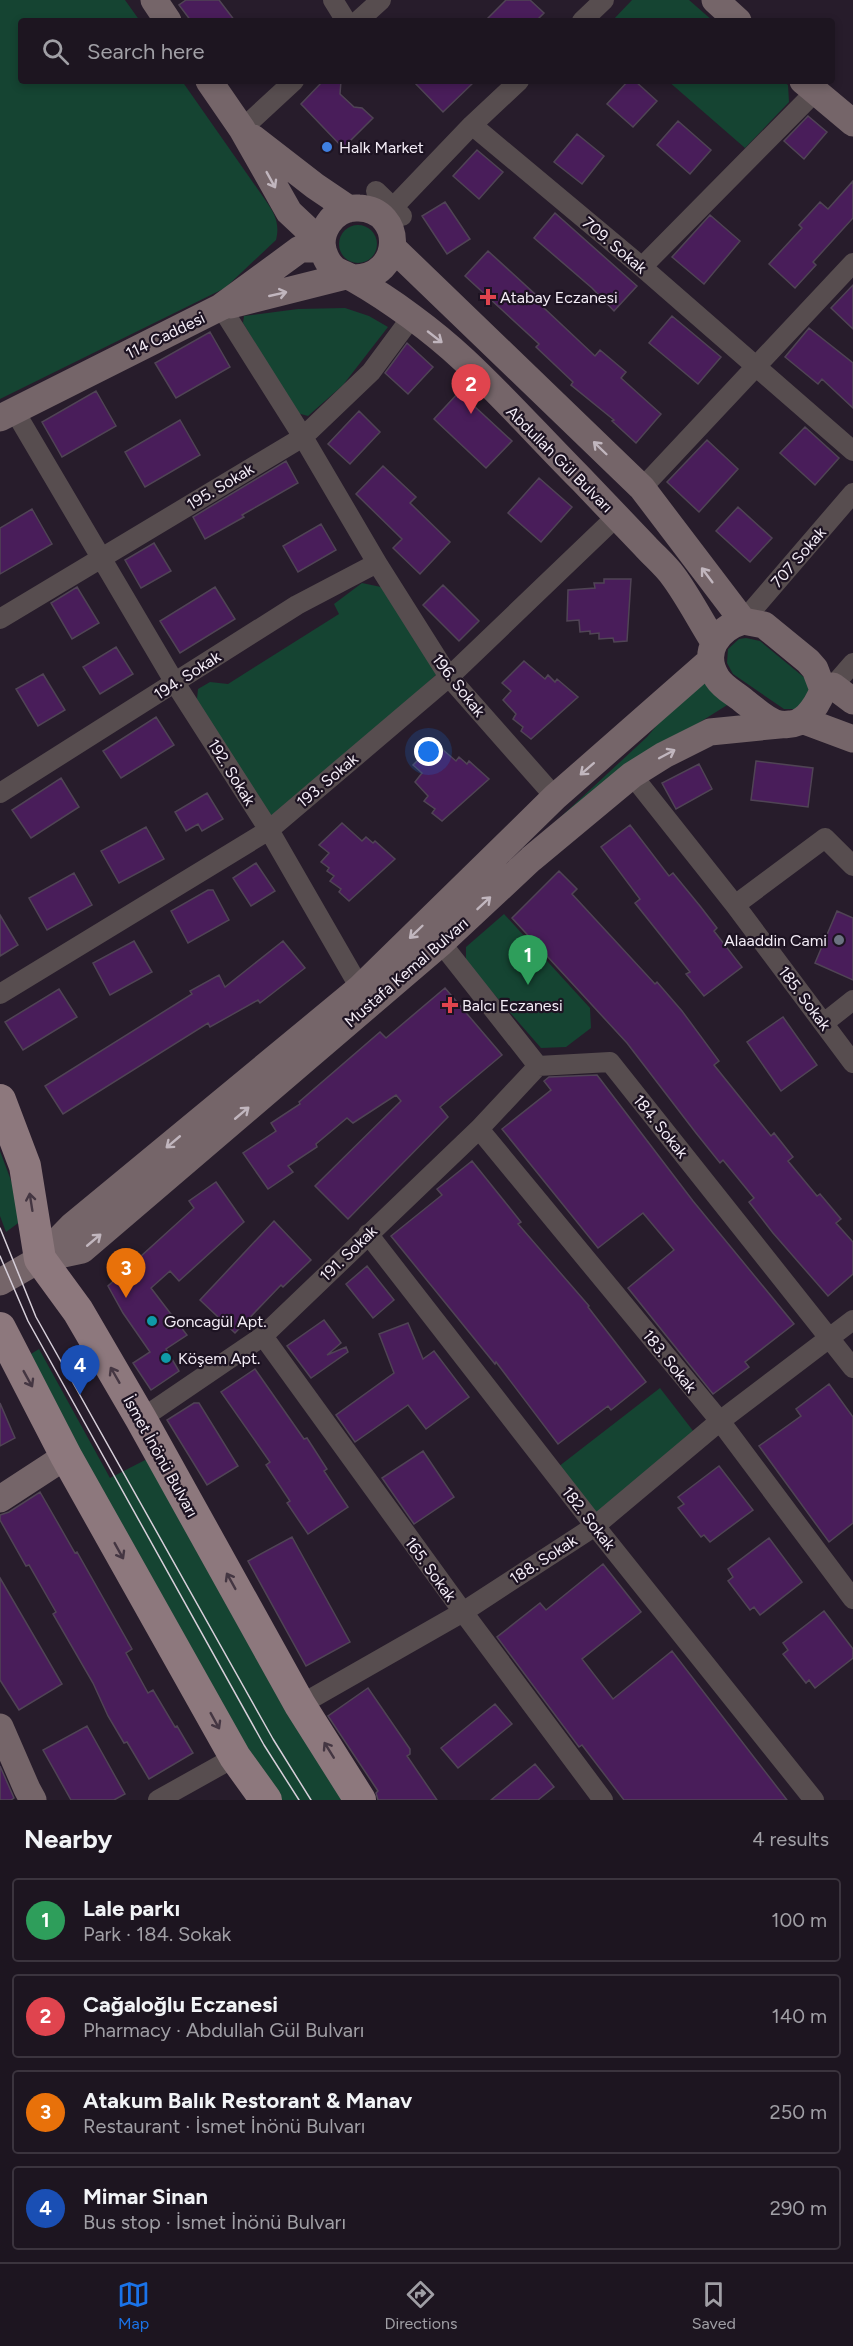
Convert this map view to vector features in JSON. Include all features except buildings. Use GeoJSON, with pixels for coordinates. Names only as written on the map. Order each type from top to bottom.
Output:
{"type":"FeatureCollection","features":[{"type":"Feature","properties":{"kind":"main road"},"geometry":{"type":"LineString","coordinates":[[154,0],[166,18]]}},
{"type":"Feature","properties":{"kind":"main road"},"geometry":{"type":"LineString","coordinates":[[716,0],[735,18]]}},
{"type":"Feature","properties":{"kind":"main road"},"geometry":{"type":"LineString","coordinates":[[211,84],[242,129],[289,212],[322,246],[331,266],[350,277]]}},
{"type":"Feature","properties":{"kind":"main road"},"geometry":{"type":"LineString","coordinates":[[809,86],[853,123]]}},
{"type":"Feature","properties":{"kind":"main road"},"geometry":{"type":"LineString","coordinates":[[242,129],[315,186],[349,208]]}},
{"type":"Feature","properties":{"kind":"main road"},"geometry":{"type":"LineString","coordinates":[[221,307],[350,277],[364,278],[375,274],[383,268],[393,248],[393,214],[349,208],[338,213],[330,221],[324,231],[322,246]]}},
{"type":"Feature","properties":{"kind":"main road","name":"114 Caddesi"},"geometry":{"type":"LineString","coordinates":[[7,414],[221,307],[300,249],[322,246]]}},
{"type":"Feature","properties":{"kind":"main road"},"geometry":{"type":"LineString","coordinates":[[393,248],[642,488],[743,621],[764,625],[808,661],[836,693],[796,722]]}},
{"type":"Feature","properties":{"kind":"main road","name":"Abdullah Gül Bulvarı"},"geometry":{"type":"LineString","coordinates":[[350,277],[411,318],[463,359],[673,576],[712,651],[717,677],[724,686],[770,720],[779,724],[796,722]]}},
{"type":"Feature","properties":{"kind":"main road","name":"Mustafa Kemal Bulvarı"},"geometry":{"type":"LineString","coordinates":[[40,1260],[72,1226],[360,988],[555,797],[712,651],[724,630],[743,621]]}},
{"type":"Feature","properties":{"kind":"main road"},"geometry":{"type":"LineString","coordinates":[[796,722],[853,739]]}},
{"type":"Feature","properties":{"kind":"main road","name":"Mustafa Kemal Bulvarı"},"geometry":{"type":"LineString","coordinates":[[0,1282],[40,1260],[81,1250],[441,943],[531,859],[632,775],[664,755],[710,732],[796,722]]}},
{"type":"Feature","properties":{"kind":"main road","name":"İsmet İnönü Bulvarı"},"geometry":{"type":"LineString","coordinates":[[0,1100],[25,1166],[40,1260],[78,1311],[141,1419],[300,1705],[360,1800]]}},
{"type":"Feature","properties":{"kind":"main road"},"geometry":{"type":"LineString","coordinates":[[0,1328],[66,1456],[235,1757],[266,1800]]}},
{"type":"Feature","properties":{"kind":"main road"},"geometry":{"type":"LineString","coordinates":[[0,1498],[66,1456]]}},
{"type":"Feature","properties":{"kind":"main road"},"geometry":{"type":"LineString","coordinates":[[0,1727],[33,1800]]}},
{"type":"Feature","properties":{"kind":"street"},"geometry":{"type":"LineString","coordinates":[[333,0],[344,18]]}},
{"type":"Feature","properties":{"kind":"street"},"geometry":{"type":"LineString","coordinates":[[361,18],[381,0]]}},
{"type":"Feature","properties":{"kind":"street"},"geometry":{"type":"LineString","coordinates":[[585,18],[604,0]]}},
{"type":"Feature","properties":{"kind":"street"},"geometry":{"type":"LineString","coordinates":[[242,129],[291,84]]}},
{"type":"Feature","properties":{"kind":"street"},"geometry":{"type":"LineString","coordinates":[[376,191],[393,214],[472,125],[516,84]]}},
{"type":"Feature","properties":{"kind":"street"},"geometry":{"type":"LineString","coordinates":[[642,267],[809,86]]}},
{"type":"Feature","properties":{"kind":"street","name":"709. Sokak"},"geometry":{"type":"LineString","coordinates":[[472,125],[642,267],[853,452]]}},
{"type":"Feature","properties":{"kind":"street"},"geometry":{"type":"LineString","coordinates":[[642,488],[853,263]]}},
{"type":"Feature","properties":{"kind":"street","name":"196. Sokak"},"geometry":{"type":"LineString","coordinates":[[221,307],[303,437],[377,563],[448,677],[555,797]]}},
{"type":"Feature","properties":{"kind":"street","name":"195. Sokak"},"geometry":{"type":"LineString","coordinates":[[0,619],[303,437],[371,372],[411,318]]}},
{"type":"Feature","properties":{"kind":"street","name":"192. Sokak"},"geometry":{"type":"LineString","coordinates":[[7,414],[101,558],[175,682],[269,830],[360,988]]}},
{"type":"Feature","properties":{"kind":"street","name":"707 Sokak"},"geometry":{"type":"LineString","coordinates":[[743,621],[853,493]]}},
{"type":"Feature","properties":{"kind":"street","name":"193. Sokak"},"geometry":{"type":"LineString","coordinates":[[0,994],[269,830],[448,677],[616,516]]}},
{"type":"Feature","properties":{"kind":"street","name":"194. Sokak"},"geometry":{"type":"LineString","coordinates":[[0,793],[297,605],[377,563]]}},
{"type":"Feature","properties":{"kind":"street"},"geometry":{"type":"LineString","coordinates":[[836,693],[853,663]]}},
{"type":"Feature","properties":{"kind":"street","name":"185. Sokak"},"geometry":{"type":"LineString","coordinates":[[632,775],[735,905],[853,1063]]}},
{"type":"Feature","properties":{"kind":"street"},"geometry":{"type":"LineString","coordinates":[[735,905],[825,838],[853,866]]}},
{"type":"Feature","properties":{"kind":"street"},"geometry":{"type":"LineString","coordinates":[[441,943],[538,1065]]}},
{"type":"Feature","properties":{"kind":"street"},"geometry":{"type":"LineString","coordinates":[[824,1023],[853,1000]]}},
{"type":"Feature","properties":{"kind":"street","name":"184. Sokak"},"geometry":{"type":"LineString","coordinates":[[538,1065],[610,1062],[853,1368]]}},
{"type":"Feature","properties":{"kind":"street","name":"191. Sokak"},"geometry":{"type":"LineString","coordinates":[[141,1419],[263,1336],[480,1129],[538,1065]]}},
{"type":"Feature","properties":{"kind":"street","name":"183. Sokak"},"geometry":{"type":"LineString","coordinates":[[480,1129],[720,1421],[853,1599]]}},
{"type":"Feature","properties":{"kind":"street","name":"182. Sokak"},"geometry":{"type":"LineString","coordinates":[[368,1234],[595,1526],[814,1800]]}},
{"type":"Feature","properties":{"kind":"street","name":"188. Sokak"},"geometry":{"type":"LineString","coordinates":[[300,1705],[463,1612],[595,1526],[720,1421],[853,1320]]}},
{"type":"Feature","properties":{"kind":"street","name":"165. Sokak"},"geometry":{"type":"LineString","coordinates":[[263,1336],[463,1612],[603,1800]]}},
{"type":"Feature","properties":{"kind":"street"},"geometry":{"type":"LineString","coordinates":[[158,1800],[235,1757]]}},
{"type":"Feature","properties":{"kind":"green space"},"geometry":{"type":"Polygon","coordinates":[[[0,0],[125,0],[138,18],[18,18],[18,84],[184,84],[269,206],[276,219],[276,240],[225,288],[0,399],[0,0]]]}},
{"type":"Feature","properties":{"kind":"green space"},"geometry":{"type":"Polygon","coordinates":[[[632,0],[689,0],[710,18],[615,18],[632,0]]]}},
{"type":"Feature","properties":{"kind":"green space"},"geometry":{"type":"Polygon","coordinates":[[[671,84],[788,85],[789,102],[745,148],[671,84]]]}},
{"type":"Feature","properties":{"kind":"green space"},"geometry":{"type":"Polygon","coordinates":[[[358,225],[371,231],[377,244],[371,257],[358,263],[345,257],[339,244],[345,231],[358,225]]]}},
{"type":"Feature","properties":{"kind":"green space"},"geometry":{"type":"Polygon","coordinates":[[[345,308],[369,316],[388,327],[343,385],[308,416],[297,413],[243,323],[244,316],[298,309],[345,308]]]}},
{"type":"Feature","properties":{"kind":"green space"},"geometry":{"type":"Polygon","coordinates":[[[362,583],[381,587],[437,674],[269,826],[196,708],[198,689],[210,682],[228,684],[339,614],[334,604],[362,583]]]}},
{"type":"Feature","properties":{"kind":"green space"},"geometry":{"type":"Polygon","coordinates":[[[739,639],[760,641],[806,679],[809,684],[809,697],[796,709],[784,709],[733,674],[727,663],[728,649],[739,639]]]}},
{"type":"Feature","properties":{"kind":"green space"},"geometry":{"type":"Polygon","coordinates":[[[703,671],[732,702],[646,756],[389,976],[647,737],[703,671]]]}},
{"type":"Feature","properties":{"kind":"green space"},"geometry":{"type":"Polygon","coordinates":[[[504,914],[590,1008],[591,1028],[566,1047],[541,1048],[466,962],[466,947],[504,914]]]}},
{"type":"Feature","properties":{"kind":"green space"},"geometry":{"type":"Polygon","coordinates":[[[0,1151],[25,1218],[6,1232],[0,1216],[0,1151]]]}},
{"type":"Feature","properties":{"kind":"green space"},"geometry":{"type":"Polygon","coordinates":[[[39,1349],[110,1478],[151,1457],[343,1800],[266,1800],[21,1360],[39,1349]]]}},
{"type":"Feature","properties":{"kind":"green space"},"geometry":{"type":"Polygon","coordinates":[[[660,1388],[697,1436],[595,1515],[558,1467],[660,1388]]]}},
{"type":"Feature","properties":{"kind":"tram line"},"geometry":{"type":"LineString","coordinates":[[0,1228],[36,1317],[273,1739],[311,1800]]}},
{"type":"Feature","properties":{"kind":"tram line"},"geometry":{"type":"LineString","coordinates":[[0,1256],[28,1321],[264,1745],[299,1800]]}},
{"type":"Feature","properties":{"kind":"place","name":"Halk Market"},"geometry":{"type":"Point","coordinates":[327,147]}},
{"type":"Feature","properties":{"kind":"place","name":"Atabay Eczanesi"},"geometry":{"type":"Point","coordinates":[488,297]}},
{"type":"Feature","properties":{"kind":"place","name":"Cağaloğlu Eczanesi"},"geometry":{"type":"Point","coordinates":[471,414]}},
{"type":"Feature","properties":{"kind":"place","name":"Alaaddin Cami"},"geometry":{"type":"Point","coordinates":[839,940]}},
{"type":"Feature","properties":{"kind":"place","name":"Lale parkı"},"geometry":{"type":"Point","coordinates":[528,985]}},
{"type":"Feature","properties":{"kind":"place","name":"Balcı Eczanesi"},"geometry":{"type":"Point","coordinates":[450,1005]}},
{"type":"Feature","properties":{"kind":"place","name":"Atakum Balık Restorant & Manav"},"geometry":{"type":"Point","coordinates":[126,1298]}},
{"type":"Feature","properties":{"kind":"place","name":"Goncagül Apt."},"geometry":{"type":"Point","coordinates":[152,1321]}},
{"type":"Feature","properties":{"kind":"place","name":"Köşem Apt."},"geometry":{"type":"Point","coordinates":[166,1358]}},
{"type":"Feature","properties":{"kind":"place","name":"Mimar Sinan"},"geometry":{"type":"Point","coordinates":[80,1395]}}]}
